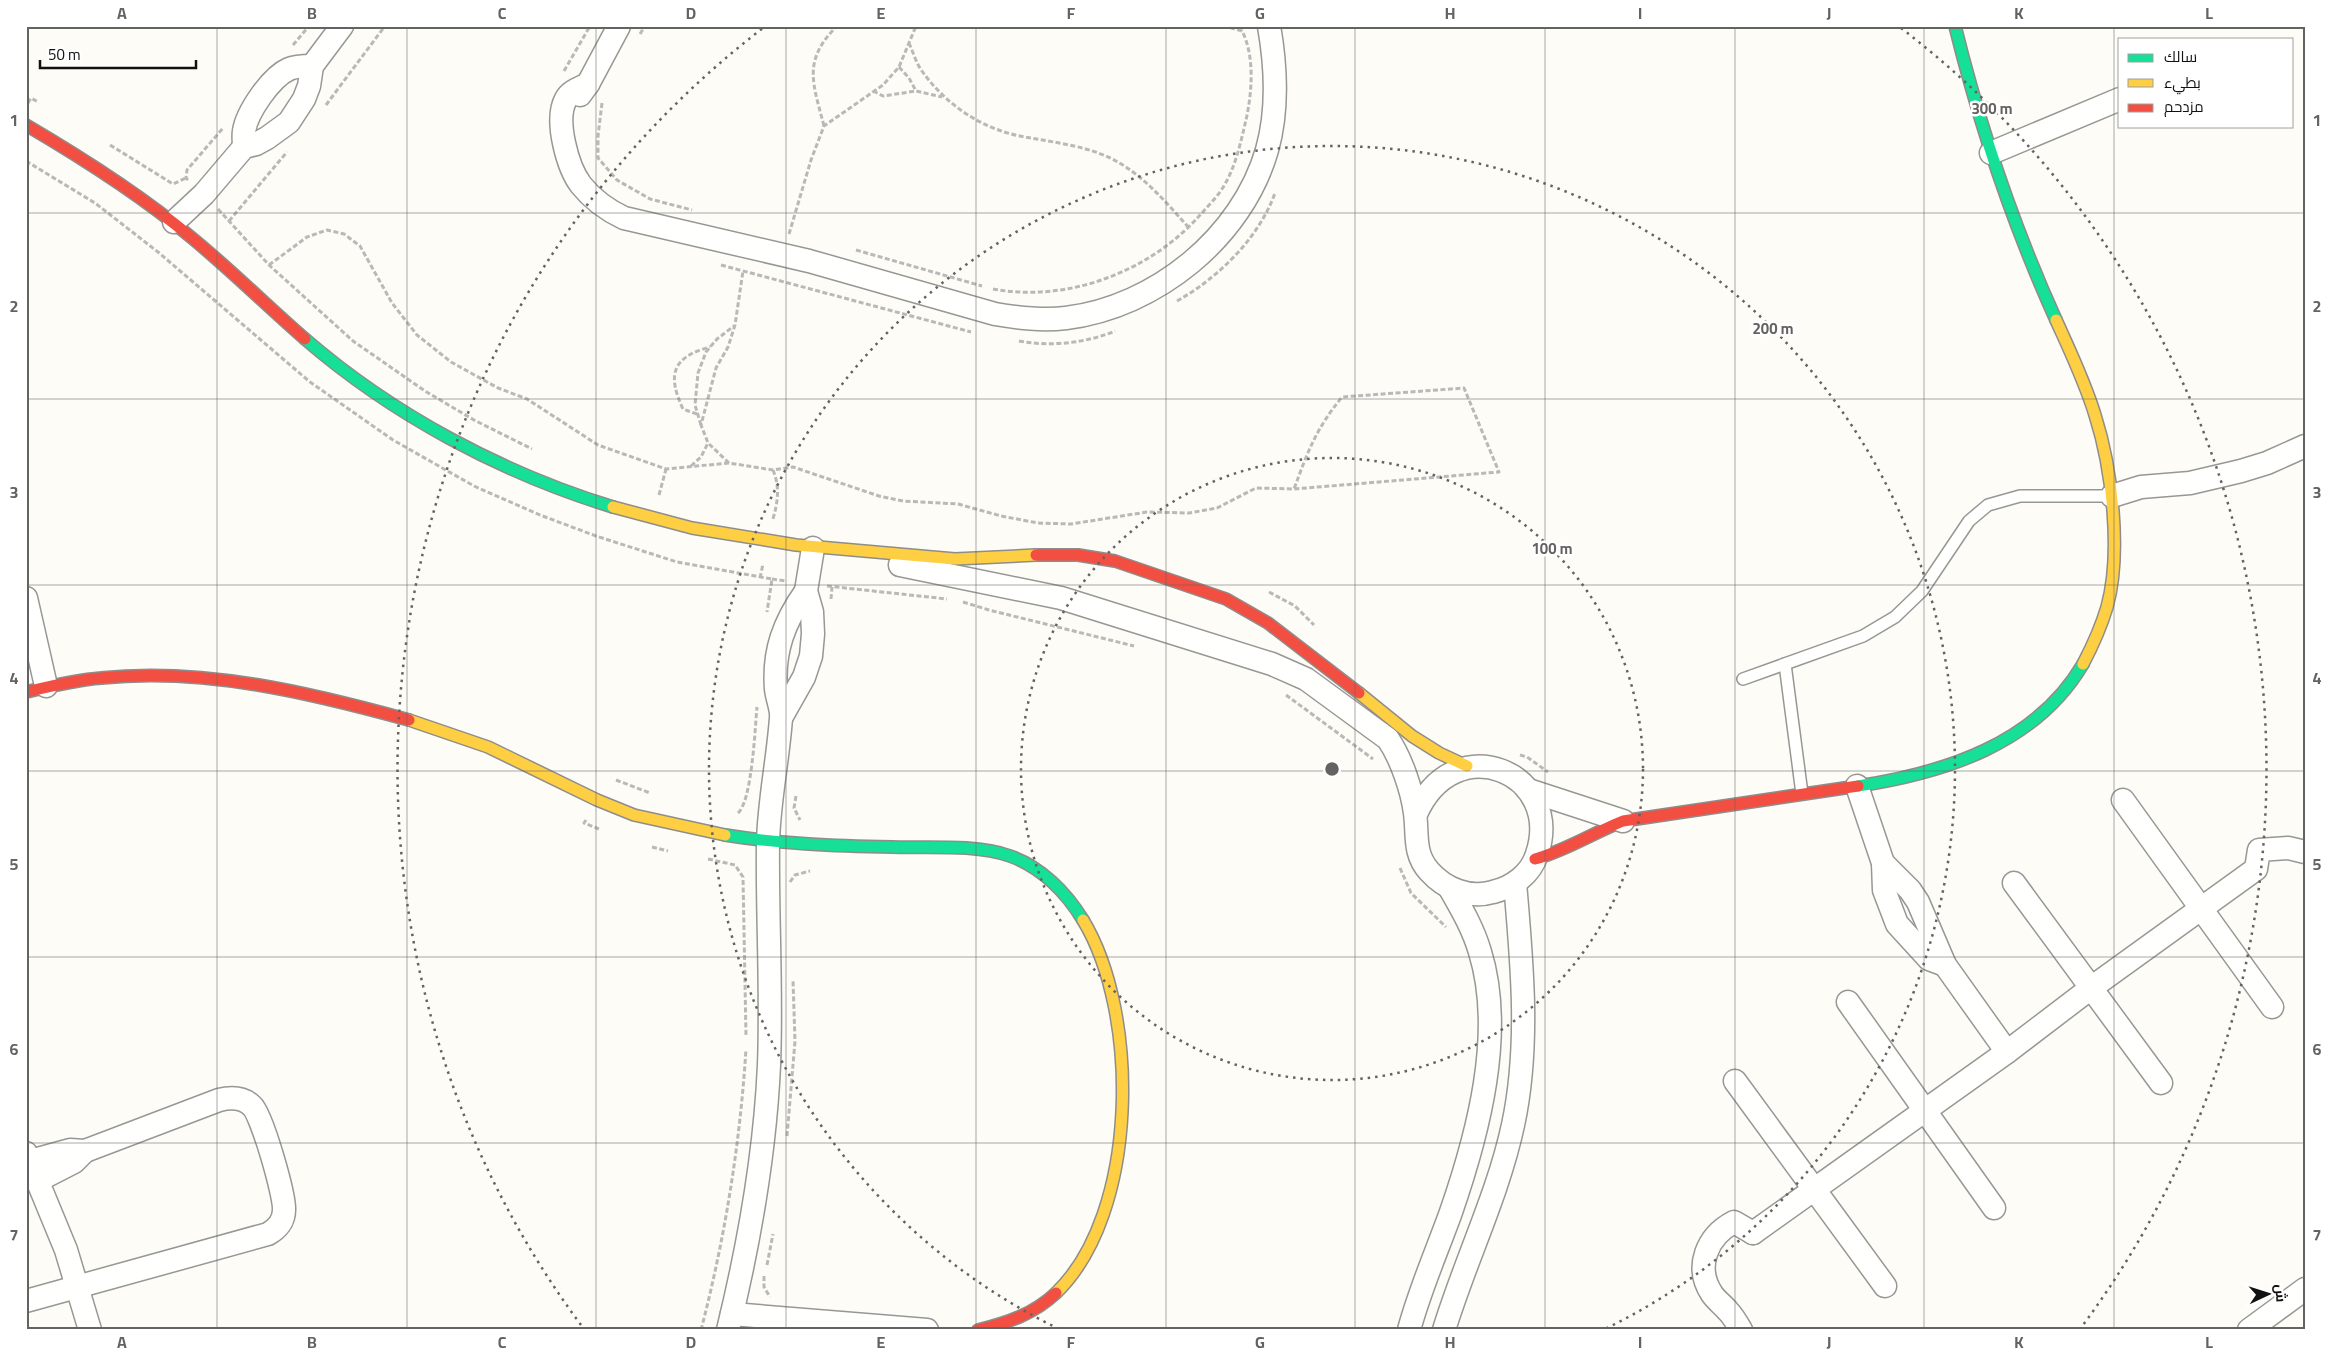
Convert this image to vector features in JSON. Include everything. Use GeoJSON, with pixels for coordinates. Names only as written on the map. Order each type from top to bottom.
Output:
{"type":"FeatureCollection","features":[{"type":"Feature","properties":{"kind":"street"},"geometry":{"type":"LineString","coordinates":[[174,222],[204,194],[244,147],[256,144],[278,131],[293,116],[304,99],[309,86],[312,66],[342,26]]}},
{"type":"Feature","properties":{"kind":"street"},"geometry":{"type":"LineString","coordinates":[[619,26],[597,89],[571,106],[573,139],[582,170],[600,192],[640,215],[671,229],[809,261],[995,314],[1020,318],[1050,319],[1088,314],[1111,308],[1153,288],[1192,262],[1221,234],[1248,196],[1259,174],[1272,131],[1274,91],[1269,26]]}},
{"type":"Feature","properties":{"kind":"street"},"geometry":{"type":"LineString","coordinates":[[1536,859],[1553,854],[1592,833],[1623,821],[1857,786],[1924,773],[1981,753],[2020,731],[2057,698],[2082,664],[2101,625],[2107,605],[2113,552],[2112,496],[2109,467],[2094,411],[2013,218],[1974,100],[1955,26]]}},
{"type":"Feature","properties":{"kind":"street"},"geometry":{"type":"LineString","coordinates":[[244,147],[244,132],[248,119],[269,86],[289,69],[312,66]]}},
{"type":"Feature","properties":{"kind":"street"},"geometry":{"type":"LineString","coordinates":[[1991,153],[2118,100]]}},
{"type":"Feature","properties":{"kind":"street"},"geometry":{"type":"LineString","coordinates":[[26,126],[98,168],[174,222],[301,336],[354,379],[479,452],[541,482],[606,504],[673,522],[768,542],[843,552],[973,560],[995,560],[1058,553],[1095,556],[1131,565],[1207,591],[1243,606],[1275,628],[1353,702],[1388,739],[1393,747],[1400,760],[1416,814],[1416,842],[1420,856],[1427,868],[1449,887],[1467,918],[1481,953],[1487,980],[1489,1008],[1487,1061],[1483,1096],[1463,1175],[1416,1305],[1409,1330]]}},
{"type":"Feature","properties":{"kind":"street"},"geometry":{"type":"LineString","coordinates":[[2112,496],[2141,487],[2190,482],[2232,474],[2266,463],[2305,446]]}},
{"type":"Feature","properties":{"kind":"street"},"geometry":{"type":"LineString","coordinates":[[813,548],[806,587],[787,621],[777,648],[776,685],[782,716],[773,777],[768,841],[770,1021],[766,1109],[756,1187],[730,1322],[768,1317],[927,1330]]}},
{"type":"Feature","properties":{"kind":"street"},"geometry":{"type":"LineString","coordinates":[[843,552],[862,558],[1037,592],[1094,608],[1290,670],[1353,702],[1438,753],[1467,766],[1494,768],[1506,773],[1528,790],[1536,802],[1542,831],[1536,859],[1527,872],[1515,883],[1503,890],[1475,894],[1449,887]]}},
{"type":"Feature","properties":{"kind":"street"},"geometry":{"type":"LineString","coordinates":[[782,716],[804,677],[811,656],[812,612],[806,587]]}},
{"type":"Feature","properties":{"kind":"street"},"geometry":{"type":"LineString","coordinates":[[26,598],[36,689],[88,678],[155,675],[213,679],[299,694],[390,714],[455,734],[524,763],[634,815],[659,822],[733,837],[811,846],[954,849],[993,852],[1017,858],[1041,873],[1071,900],[1098,951],[1112,999],[1122,1076],[1120,1137],[1114,1175],[1104,1210],[1086,1251],[1061,1290],[1048,1301],[1017,1319],[978,1330]]}},
{"type":"Feature","properties":{"kind":"street"},"geometry":{"type":"LineString","coordinates":[[1416,814],[1430,789],[1441,779],[1467,766]]}},
{"type":"Feature","properties":{"kind":"street"},"geometry":{"type":"LineString","coordinates":[[1857,786],[1883,863],[1910,890],[1918,902],[1944,964],[2007,1052]]}},
{"type":"Feature","properties":{"kind":"street"},"geometry":{"type":"LineString","coordinates":[[1528,790],[1623,821]]}},
{"type":"Feature","properties":{"kind":"street"},"geometry":{"type":"LineString","coordinates":[[2123,800],[2272,1007]]}},
{"type":"Feature","properties":{"kind":"street"},"geometry":{"type":"LineString","coordinates":[[2256,869],[2253,847],[2262,841],[2282,835],[2305,838]]}},
{"type":"Feature","properties":{"kind":"street"},"geometry":{"type":"LineString","coordinates":[[1741,1330],[1728,1310],[1719,1285],[1717,1262],[1719,1252],[1739,1226],[1753,1233],[2007,1052],[2091,988],[2256,869],[2259,850],[2288,848],[2305,852]]}},
{"type":"Feature","properties":{"kind":"street"},"geometry":{"type":"LineString","coordinates":[[1444,1330],[1455,1294],[1495,1189],[1513,1124],[1523,1029],[1515,883]]}},
{"type":"Feature","properties":{"kind":"street"},"geometry":{"type":"LineString","coordinates":[[2014,883],[2161,1084]]}},
{"type":"Feature","properties":{"kind":"street"},"geometry":{"type":"LineString","coordinates":[[1848,1002],[1994,1208]]}},
{"type":"Feature","properties":{"kind":"street"},"geometry":{"type":"LineString","coordinates":[[1735,1081],[1885,1286]]}},
{"type":"Feature","properties":{"kind":"street"},"geometry":{"type":"LineString","coordinates":[[26,1301],[79,1287],[268,1234],[280,1224],[284,1209],[261,1120],[252,1105],[237,1098],[220,1100],[85,1151],[70,1150],[32,1165],[79,1287],[90,1330]]}},
{"type":"Feature","properties":{"kind":"street"},"geometry":{"type":"LineString","coordinates":[[2249,1330],[2305,1290]]}},
{"type":"Feature","properties":{"kind":"lane"},"geometry":{"type":"LineString","coordinates":[[1744,679],[1863,636],[1895,617],[1922,591],[1969,521],[1988,505],[2009,497],[2020,496],[2112,496]]}},
{"type":"Feature","properties":{"kind":"lane"},"geometry":{"type":"LineString","coordinates":[[1785,664],[1802,794]]}},
{"type":"Feature","properties":{"kind":"path"},"geometry":{"type":"LineString","coordinates":[[290,49],[309,26]]}},
{"type":"Feature","properties":{"kind":"path"},"geometry":{"type":"LineString","coordinates":[[560,77],[590,26]]}},
{"type":"Feature","properties":{"kind":"path"},"geometry":{"type":"LineString","coordinates":[[640,35],[645,26]]}},
{"type":"Feature","properties":{"kind":"path"},"geometry":{"type":"LineString","coordinates":[[824,126],[813,83],[812,67],[824,40],[837,26]]}},
{"type":"Feature","properties":{"kind":"path"},"geometry":{"type":"LineString","coordinates":[[789,234],[811,160],[824,126],[883,85],[899,67],[916,26]]}},
{"type":"Feature","properties":{"kind":"path"},"geometry":{"type":"LineString","coordinates":[[855,250],[995,289],[1023,293],[1049,292],[1078,287],[1131,268],[1165,248],[1189,228],[1225,185],[1240,147],[1248,110],[1251,80],[1246,38],[1242,30],[1224,26],[1196,26]]}},
{"type":"Feature","properties":{"kind":"path"},"geometry":{"type":"LineString","coordinates":[[909,43],[921,70],[943,98]]}},
{"type":"Feature","properties":{"kind":"path"},"geometry":{"type":"LineString","coordinates":[[899,67],[909,78],[916,91]]}},
{"type":"Feature","properties":{"kind":"path"},"geometry":{"type":"LineString","coordinates":[[597,89],[602,104],[598,158],[617,180],[650,199],[697,211]]}},
{"type":"Feature","properties":{"kind":"path"},"geometry":{"type":"LineString","coordinates":[[873,91],[883,96],[916,91],[943,98],[992,128],[1023,137],[1062,142],[1106,156],[1133,172],[1163,199],[1189,228]]}},
{"type":"Feature","properties":{"kind":"path"},"geometry":{"type":"LineString","coordinates":[[226,125],[187,170],[186,178],[204,194],[269,265],[353,341],[425,391],[474,420],[536,451]]}},
{"type":"Feature","properties":{"kind":"path"},"geometry":{"type":"LineString","coordinates":[[26,161],[95,203],[179,270],[310,382],[393,440],[474,486],[540,515],[596,536],[677,562],[806,587],[832,587],[954,600]]}},
{"type":"Feature","properties":{"kind":"path"},"geometry":{"type":"LineString","coordinates":[[1172,304],[1194,292],[1224,266],[1252,234],[1272,201],[1278,184]]}},
{"type":"Feature","properties":{"kind":"path"},"geometry":{"type":"LineString","coordinates":[[269,265],[307,237],[327,230],[344,234],[360,246],[392,303],[417,335],[451,362],[498,388],[527,399],[598,445],[666,469],[729,463],[773,470],[793,467],[879,496],[903,501],[958,504],[1001,516],[1038,523],[1071,524],[1146,512],[1189,513],[1217,508],[1256,488],[1294,489],[1500,472],[1464,388],[1342,397],[1321,424],[1311,443],[1294,489]]}},
{"type":"Feature","properties":{"kind":"path"},"geometry":{"type":"LineString","coordinates":[[780,232],[798,236]]}},
{"type":"Feature","properties":{"kind":"path"},"geometry":{"type":"LineString","coordinates":[[715,263],[947,327],[973,332]]}},
{"type":"Feature","properties":{"kind":"path"},"geometry":{"type":"LineString","coordinates":[[701,425],[716,368],[728,347],[735,325],[743,271]]}},
{"type":"Feature","properties":{"kind":"path"},"geometry":{"type":"LineString","coordinates":[[729,463],[708,443],[694,405],[698,373],[706,352],[717,339],[735,325]]}},
{"type":"Feature","properties":{"kind":"path"},"geometry":{"type":"LineString","coordinates":[[1018,341],[1032,344],[1060,343],[1096,338],[1123,327]]}},
{"type":"Feature","properties":{"kind":"path"},"geometry":{"type":"LineString","coordinates":[[698,414],[683,409],[674,390],[675,369],[691,352],[710,347]]}},
{"type":"Feature","properties":{"kind":"path"},"geometry":{"type":"LineString","coordinates":[[691,466],[701,457],[708,443]]}},
{"type":"Feature","properties":{"kind":"path"},"geometry":{"type":"LineString","coordinates":[[658,496],[666,469]]}},
{"type":"Feature","properties":{"kind":"path"},"geometry":{"type":"LineString","coordinates":[[651,494],[668,498]]}},
{"type":"Feature","properties":{"kind":"path"},"geometry":{"type":"LineString","coordinates":[[763,518],[781,521]]}},
{"type":"Feature","properties":{"kind":"path"},"geometry":{"type":"LineString","coordinates":[[766,618],[772,580]]}},
{"type":"Feature","properties":{"kind":"path"},"geometry":{"type":"LineString","coordinates":[[831,604],[832,587]]}},
{"type":"Feature","properties":{"kind":"path"},"geometry":{"type":"LineString","coordinates":[[1265,590],[1295,606],[1316,626]]}},
{"type":"Feature","properties":{"kind":"path"},"geometry":{"type":"LineString","coordinates":[[962,601],[988,610],[1137,646]]}},
{"type":"Feature","properties":{"kind":"path"},"geometry":{"type":"LineString","coordinates":[[1280,691],[1371,757],[1376,763]]}},
{"type":"Feature","properties":{"kind":"path"},"geometry":{"type":"LineString","coordinates":[[735,814],[739,813],[744,806],[752,763],[758,698]]}},
{"type":"Feature","properties":{"kind":"path"},"geometry":{"type":"LineString","coordinates":[[601,830],[584,823],[596,798],[610,777],[655,795]]}},
{"type":"Feature","properties":{"kind":"path"},"geometry":{"type":"LineString","coordinates":[[790,883],[796,875],[812,871],[811,820],[800,820],[796,815],[796,790]]}},
{"type":"Feature","properties":{"kind":"path"},"geometry":{"type":"LineString","coordinates":[[649,846],[675,852]]}},
{"type":"Feature","properties":{"kind":"path"},"geometry":{"type":"LineString","coordinates":[[701,1330],[713,1280],[736,1156],[742,1112],[746,1042],[743,878],[735,865],[702,858]]}},
{"type":"Feature","properties":{"kind":"path"},"geometry":{"type":"LineString","coordinates":[[1399,862],[1411,893],[1451,934]]}},
{"type":"Feature","properties":{"kind":"path"},"geometry":{"type":"LineString","coordinates":[[786,1145],[795,1041],[793,977]]}},
{"type":"Feature","properties":{"kind":"path"},"geometry":{"type":"LineString","coordinates":[[768,1317],[770,1294],[764,1287],[764,1277],[773,1230]]}},
{"type":"Feature","properties":{"kind":"traffic: fast"},"geometry":{"type":"LineString","coordinates":[[1955,26],[1975,101],[1999,175],[2040,284],[2056,320]]}},
{"type":"Feature","properties":{"kind":"traffic: fast"},"geometry":{"type":"LineString","coordinates":[[305,339],[375,393],[450,439],[530,477],[613,507]]}},
{"type":"Feature","properties":{"kind":"traffic: fast"},"geometry":{"type":"LineString","coordinates":[[1858,786],[1923,773],[1955,763],[1985,750],[2014,734],[2040,715],[2063,692],[2083,664]]}},
{"type":"Feature","properties":{"kind":"traffic: fast"},"geometry":{"type":"LineString","coordinates":[[725,835],[808,844],[871,847],[952,847],[997,852],[1021,861],[1042,874],[1061,890],[1083,920]]}},
{"type":"Feature","properties":{"kind":"traffic: slow"},"geometry":{"type":"LineString","coordinates":[[2056,320],[2082,379],[2095,415],[2106,460],[2113,511],[2114,562],[2107,607],[2083,664]]}},
{"type":"Feature","properties":{"kind":"traffic: slow"},"geometry":{"type":"LineString","coordinates":[[613,507],[692,528],[796,545],[955,559],[1036,555]]}},
{"type":"Feature","properties":{"kind":"traffic: slow"},"geometry":{"type":"LineString","coordinates":[[1359,693],[1412,736],[1439,753],[1467,766]]}},
{"type":"Feature","properties":{"kind":"traffic: slow"},"geometry":{"type":"LineString","coordinates":[[409,720],[488,747],[597,800],[634,815],[725,835]]}},
{"type":"Feature","properties":{"kind":"traffic: slow"},"geometry":{"type":"LineString","coordinates":[[1056,1293],[1083,1258],[1103,1214],[1116,1165],[1122,1112],[1121,1058],[1114,1007],[1102,960],[1083,920]]}},
{"type":"Feature","properties":{"kind":"traffic: jam"},"geometry":{"type":"LineString","coordinates":[[26,125],[112,178],[173,222],[305,339]]}},
{"type":"Feature","properties":{"kind":"traffic: jam"},"geometry":{"type":"LineString","coordinates":[[1036,555],[1078,555],[1115,561],[1226,599],[1268,623],[1359,693]]}},
{"type":"Feature","properties":{"kind":"traffic: jam"},"geometry":{"type":"LineString","coordinates":[[26,692],[91,679],[179,676],[218,679],[296,692],[409,720]]}},
{"type":"Feature","properties":{"kind":"traffic: jam"},"geometry":{"type":"LineString","coordinates":[[1535,859],[1546,856],[1623,821],[1858,786]]}},
{"type":"Feature","properties":{"kind":"traffic: jam"},"geometry":{"type":"LineString","coordinates":[[978,1330],[1020,1317],[1039,1307],[1056,1293]]}}]}
